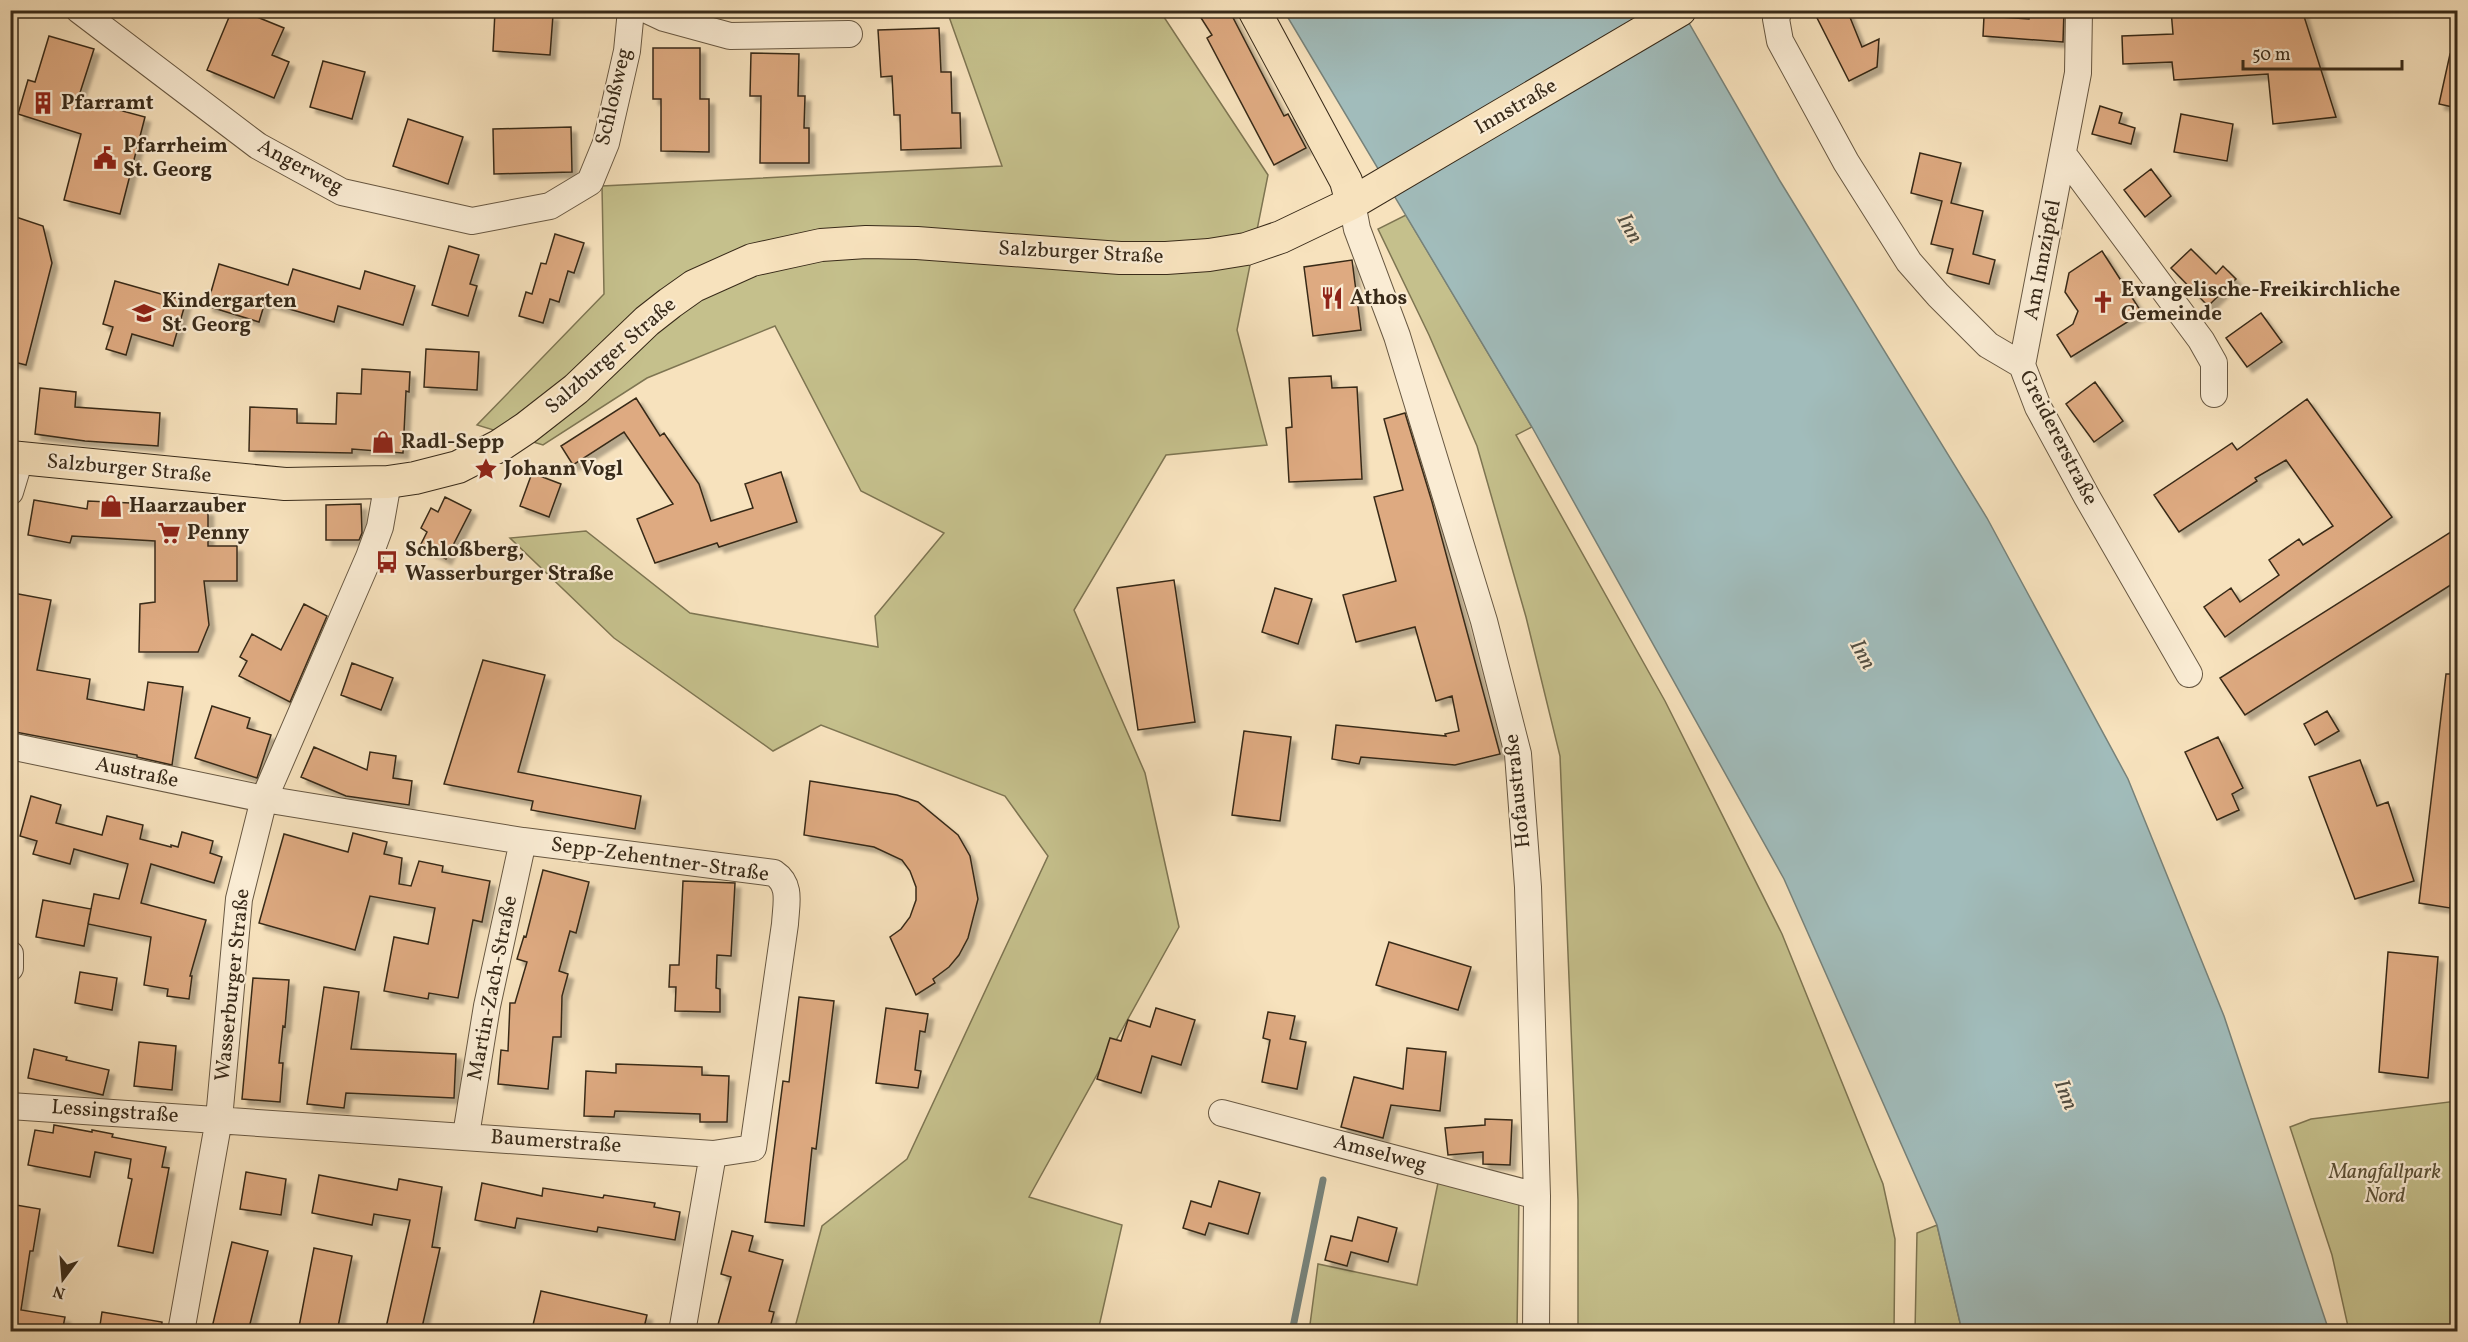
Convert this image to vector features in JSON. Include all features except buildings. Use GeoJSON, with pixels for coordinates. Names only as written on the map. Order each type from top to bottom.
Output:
{"type":"FeatureCollection","features":[{"type":"Feature","properties":{"kind":"main road"},"geometry":{"type":"LineString","coordinates":[[1254,10],[1346,181],[1352,203]]}},
{"type":"Feature","properties":{"kind":"main road","name":"Innstraße"},"geometry":{"type":"LineString","coordinates":[[1352,203],[1680,10]]}},
{"type":"Feature","properties":{"kind":"main road","name":"Salzburger Straße"},"geometry":{"type":"LineString","coordinates":[[15,458],[285,484],[388,482],[444,472],[499,446],[526,428],[576,389],[647,321],[694,286],[752,260],[821,245],[866,242],[917,243],[1120,258],[1209,255],[1246,249],[1281,237],[1352,203]]}},
{"type":"Feature","properties":{"kind":"street","name":"Angerweg"},"geometry":{"type":"LineString","coordinates":[[79,10],[258,146],[342,192],[472,221],[550,206],[590,182]]}},
{"type":"Feature","properties":{"kind":"street","name":"Schloßweg"},"geometry":{"type":"LineString","coordinates":[[590,182],[606,143],[627,51],[631,10]]}},
{"type":"Feature","properties":{"kind":"street"},"geometry":{"type":"LineString","coordinates":[[647,10],[664,18],[730,36],[849,34]]}},
{"type":"Feature","properties":{"kind":"street","name":"Greidererstraße"},"geometry":{"type":"LineString","coordinates":[[1779,10],[1776,19],[1780,40],[1846,162],[1909,262],[1988,345],[2022,365],[2038,406],[2087,497],[2189,674]]}},
{"type":"Feature","properties":{"kind":"street","name":"Am Innzipfel"},"geometry":{"type":"LineString","coordinates":[[2022,365],[2078,73],[2079,10]]}},
{"type":"Feature","properties":{"kind":"street","name":"Am Innzipfel"},"geometry":{"type":"LineString","coordinates":[[2063,154],[2201,340],[2214,363],[2214,394]]}},
{"type":"Feature","properties":{"kind":"street","name":"Hofaustraße"},"geometry":{"type":"LineString","coordinates":[[1352,203],[1357,229],[1397,336],[1484,621],[1518,754],[1528,887],[1537,1196],[1536,1332]]}},
{"type":"Feature","properties":{"kind":"street"},"geometry":{"type":"LineString","coordinates":[[10,492],[15,458]]}},
{"type":"Feature","properties":{"kind":"street","name":"Wasserburger Straße"},"geometry":{"type":"LineString","coordinates":[[181,1332],[219,1119],[239,899],[264,799],[369,557],[380,527],[388,482]]}},
{"type":"Feature","properties":{"kind":"street","name":"Austraße"},"geometry":{"type":"LineString","coordinates":[[10,746],[264,799]]}},
{"type":"Feature","properties":{"kind":"street","name":"Sepp-Zehentner-Straße"},"geometry":{"type":"LineString","coordinates":[[264,799],[523,841],[774,873],[782,879],[786,887],[785,924],[753,1148],[713,1154]]}},
{"type":"Feature","properties":{"kind":"street","name":"Martin-Zach-Straße"},"geometry":{"type":"LineString","coordinates":[[466,1135],[487,1006],[523,841]]}},
{"type":"Feature","properties":{"kind":"street"},"geometry":{"type":"LineString","coordinates":[[10,954],[10,968]]}},
{"type":"Feature","properties":{"kind":"street","name":"Lessingstraße"},"geometry":{"type":"LineString","coordinates":[[10,1106],[219,1119]]}},
{"type":"Feature","properties":{"kind":"street","name":"Amselweg"},"geometry":{"type":"LineString","coordinates":[[1222,1113],[1537,1196]]}},
{"type":"Feature","properties":{"kind":"street","name":"Baumerstraße"},"geometry":{"type":"LineString","coordinates":[[219,1119],[713,1154]]}},
{"type":"Feature","properties":{"kind":"street"},"geometry":{"type":"LineString","coordinates":[[682,1332],[713,1154]]}},
{"type":"Feature","properties":{"kind":"green space"},"geometry":{"type":"Polygon","coordinates":[[[947,11],[1160,11],[1268,175],[1237,330],[1267,445],[1166,455],[1074,610],[1145,773],[1179,927],[1029,1197],[1122,1225],[1098,1331],[794,1331],[822,1226],[907,1159],[1048,856],[1005,796],[821,725],[773,751],[614,638],[510,538],[586,531],[690,613],[878,647],[875,616],[944,533],[861,491],[775,326],[647,378],[543,445],[477,425],[604,294],[602,186],[1002,166],[947,11]]]}},
{"type":"Feature","properties":{"kind":"green space"},"geometry":{"type":"Polygon","coordinates":[[[1406,215],[1532,427],[1516,435],[1665,701],[1782,934],[1883,1184],[1895,1239],[1894,1331],[1578,1331],[1578,1200],[1560,756],[1526,617],[1477,446],[1429,335],[1378,229],[1406,215]]]}},
{"type":"Feature","properties":{"kind":"green space","name":"Mangfallpark Nord"},"geometry":{"type":"Polygon","coordinates":[[[2457,1101],[2457,1331],[2349,1331],[2332,1255],[2290,1127],[2311,1119],[2457,1101]]]}},
{"type":"Feature","properties":{"kind":"green space"},"geometry":{"type":"Polygon","coordinates":[[[1439,1178],[1519,1195],[1517,1331],[1309,1332],[1318,1264],[1417,1285],[1439,1178]]]}},
{"type":"Feature","properties":{"kind":"green space"},"geometry":{"type":"Polygon","coordinates":[[[1937,1225],[1962,1331],[1915,1332],[1917,1233],[1937,1225]]]}},
{"type":"Feature","properties":{"kind":"water","name":"Inn"},"geometry":{"type":"Polygon","coordinates":[[[1284,11],[1682,11],[1780,181],[1987,518],[2128,779],[2224,1016],[2329,1331],[1962,1331],[1937,1225],[1784,879],[1532,427],[1284,11]]]}},
{"type":"Feature","properties":{"kind":"waterway"},"geometry":{"type":"LineString","coordinates":[[1292,1332],[1323,1180]]}},
{"type":"Feature","properties":{"kind":"place","name":"Pfarramt"},"geometry":{"type":"Point","coordinates":[43,103]}},
{"type":"Feature","properties":{"kind":"place","name":"Pfarrheim St. Georg"},"geometry":{"type":"Point","coordinates":[105,158]}},
{"type":"Feature","properties":{"kind":"place","name":"Athos"},"geometry":{"type":"Point","coordinates":[1332,298]}},
{"type":"Feature","properties":{"kind":"place","name":"Evangelische-Freikirchliche Gemeinde"},"geometry":{"type":"Point","coordinates":[2103,302]}},
{"type":"Feature","properties":{"kind":"place","name":"Kindergarten St. Georg"},"geometry":{"type":"Point","coordinates":[144,313]}},
{"type":"Feature","properties":{"kind":"place","name":"Radl-Sepp"},"geometry":{"type":"Point","coordinates":[383,442]}},
{"type":"Feature","properties":{"kind":"place","name":"Johann Vogl"},"geometry":{"type":"Point","coordinates":[486,469]}},
{"type":"Feature","properties":{"kind":"place","name":"Haarzauber"},"geometry":{"type":"Point","coordinates":[111,506]}},
{"type":"Feature","properties":{"kind":"place","name":"Penny"},"geometry":{"type":"Point","coordinates":[169,533]}},
{"type":"Feature","properties":{"kind":"place","name":"Schloßberg, Wasserburger Straße"},"geometry":{"type":"Point","coordinates":[387,562]}}]}
